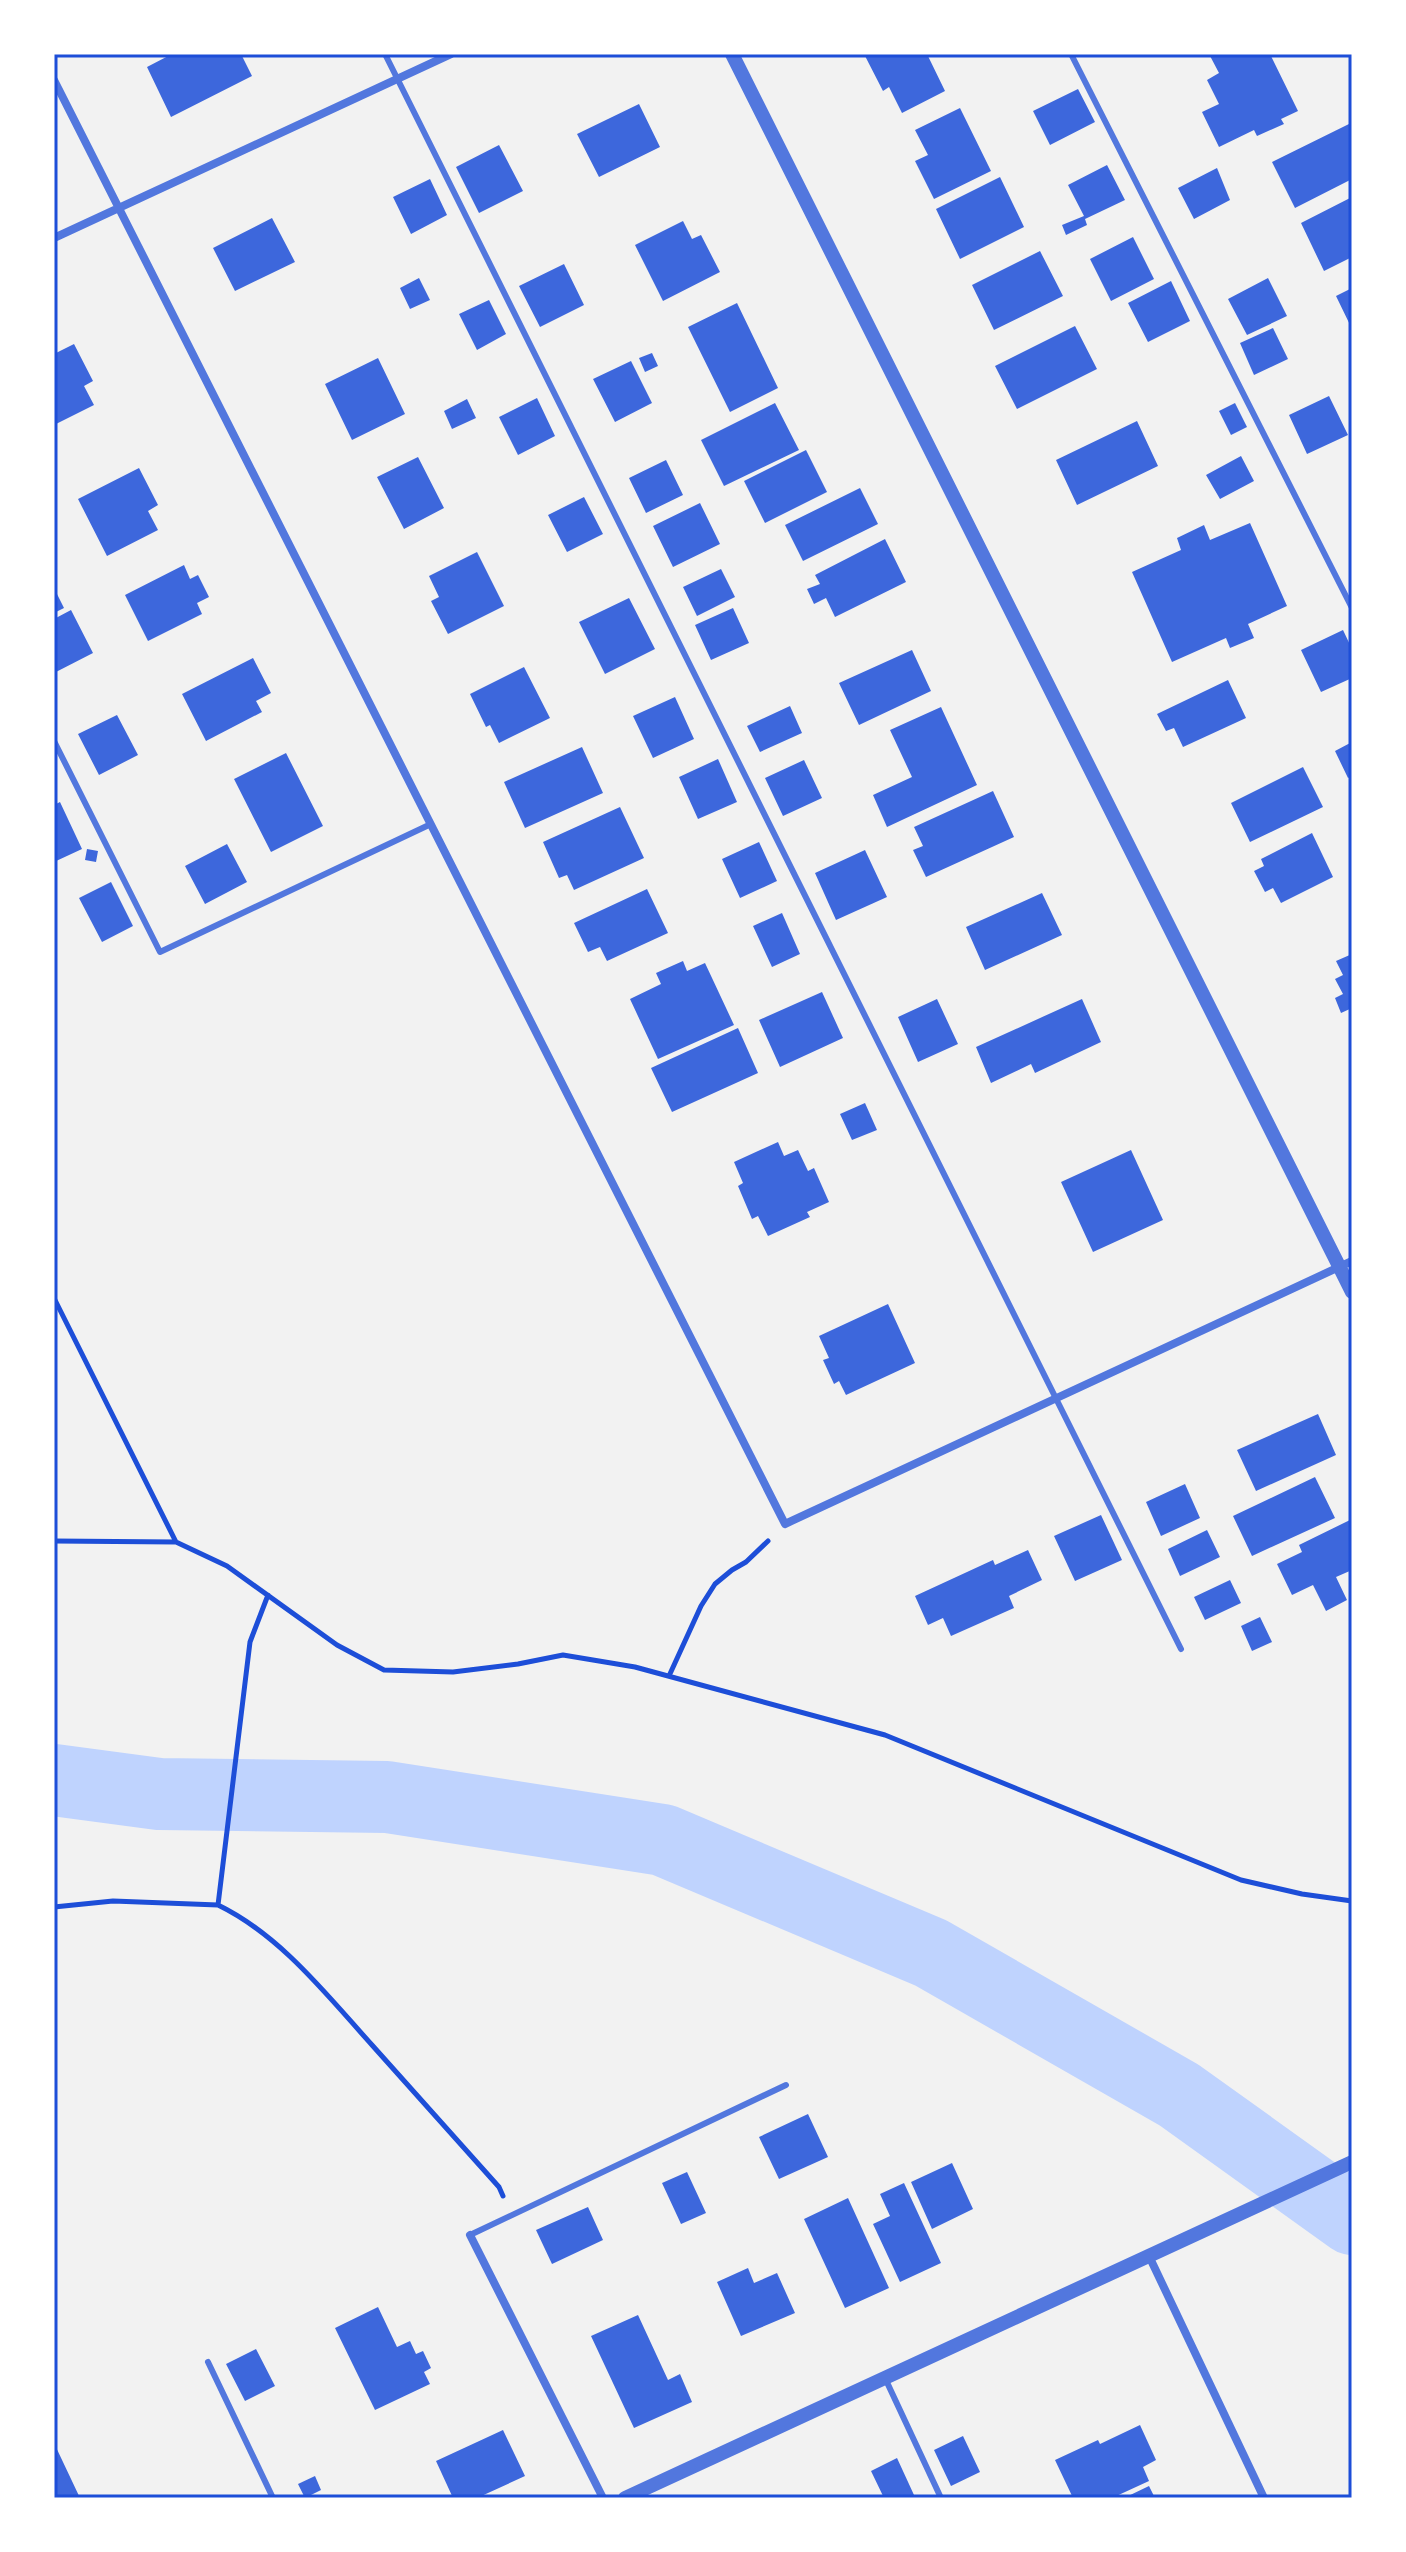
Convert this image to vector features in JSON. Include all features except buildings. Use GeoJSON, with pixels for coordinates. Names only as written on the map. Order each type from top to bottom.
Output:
{"type":"FeatureCollection","features":[{"type":"Feature","properties":{"kind":"street"},"geometry":{"type":"LineString","coordinates":[[54,238],[451,54]]}},
{"type":"Feature","properties":{"kind":"street"},"geometry":{"type":"LineString","coordinates":[[732,54],[1346,1264],[1352,1292]]}},
{"type":"Feature","properties":{"kind":"street"},"geometry":{"type":"LineString","coordinates":[[54,80],[785,1524],[1346,1264]]}},
{"type":"Feature","properties":{"kind":"street"},"geometry":{"type":"LineString","coordinates":[[625,2498],[1352,2162]]}},
{"type":"Feature","properties":{"kind":"street"},"geometry":{"type":"LineString","coordinates":[[470,2235],[603,2498]]}},
{"type":"Feature","properties":{"kind":"street"},"geometry":{"type":"LineString","coordinates":[[1149,2256],[1264,2498]]}},
{"type":"Feature","properties":{"kind":"lane"},"geometry":{"type":"LineString","coordinates":[[385,54],[1181,1649]]}},
{"type":"Feature","properties":{"kind":"lane"},"geometry":{"type":"LineString","coordinates":[[1071,54],[1352,608]]}},
{"type":"Feature","properties":{"kind":"lane"},"geometry":{"type":"LineString","coordinates":[[54,741],[160,952],[431,824]]}},
{"type":"Feature","properties":{"kind":"lane"},"geometry":{"type":"LineString","coordinates":[[470,2235],[786,2085]]}},
{"type":"Feature","properties":{"kind":"lane"},"geometry":{"type":"LineString","coordinates":[[208,2362],[273,2498]]}},
{"type":"Feature","properties":{"kind":"lane"},"geometry":{"type":"LineString","coordinates":[[885,2378],[941,2498]]}},
{"type":"Feature","properties":{"kind":"path"},"geometry":{"type":"LineString","coordinates":[[54,1298],[176,1542]]}},
{"type":"Feature","properties":{"kind":"path"},"geometry":{"type":"LineString","coordinates":[[669,1676],[701,1606],[715,1584],[746,1562],[785,1524]]}},
{"type":"Feature","properties":{"kind":"path"},"geometry":{"type":"LineString","coordinates":[[54,1541],[176,1542],[227,1566],[337,1645],[384,1670],[453,1672],[563,1655],[635,1667],[885,1735],[1241,1880],[1302,1894],[1352,1901]]}},
{"type":"Feature","properties":{"kind":"path"},"geometry":{"type":"LineString","coordinates":[[218,1905],[241,1697],[250,1642],[268,1595]]}},
{"type":"Feature","properties":{"kind":"path"},"geometry":{"type":"LineString","coordinates":[[54,1907],[113,1901],[218,1905],[243,1917],[272,1940],[337,2006],[499,2187],[513,2214]]}},
{"type":"Feature","properties":{"kind":"waterway"},"geometry":{"type":"LineString","coordinates":[[54,1780],[159,1794],[387,1797],[663,1840],[931,1953],[1179,2095],[1352,2219]]}}]}
